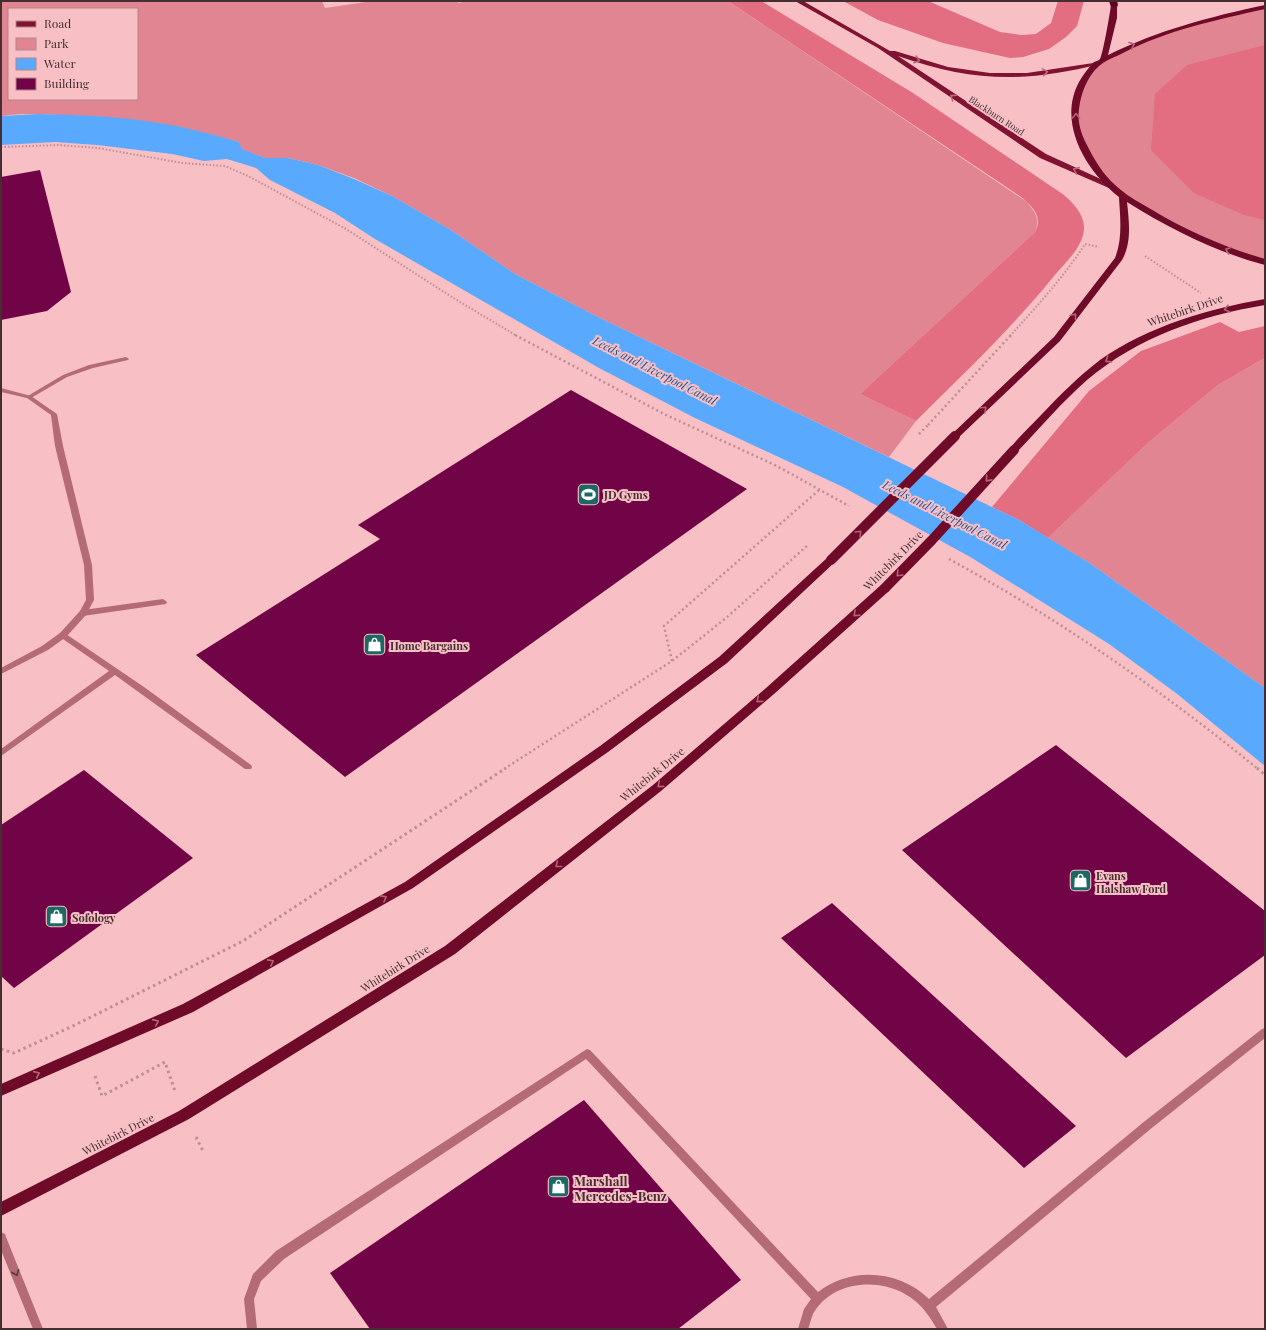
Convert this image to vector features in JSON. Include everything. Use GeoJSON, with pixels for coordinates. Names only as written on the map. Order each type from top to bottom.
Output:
{"type":"FeatureCollection","features":[{"type":"Feature","properties":{"kind":"highway"},"geometry":{"type":"LineString","coordinates":[[1100,62],[1113,18],[1113,3]]}},
{"type":"Feature","properties":{"kind":"highway"},"geometry":{"type":"LineString","coordinates":[[1265,7],[1176,30],[1130,46],[1100,62],[1083,80],[1077,96],[1075,118],[1078,135],[1088,156],[1097,169],[1123,196],[1154,216],[1194,236],[1226,250],[1265,262]]}},
{"type":"Feature","properties":{"kind":"highway"},"geometry":{"type":"LineString","coordinates":[[1,1090],[188,1008],[409,885],[604,749],[722,660],[831,560],[955,436],[1017,379],[1057,339],[1119,258],[1122,251],[1125,227],[1123,196]]}},
{"type":"Feature","properties":{"kind":"highway","name":"Whitebirk Drive"},"geometry":{"type":"LineString","coordinates":[[1,1209],[184,1115],[450,950],[657,788],[770,691],[885,588],[932,540],[1014,450],[1084,378],[1107,360],[1148,337],[1182,323],[1224,309],[1265,302]]}},
{"type":"Feature","properties":{"kind":"main road","name":"Blackburn Road"},"geometry":{"type":"LineString","coordinates":[[798,1],[880,47],[1043,156],[1112,186]]}},
{"type":"Feature","properties":{"kind":"main road","name":"Blackburn Road"},"geometry":{"type":"LineString","coordinates":[[880,47],[943,68],[985,76],[1024,75],[1100,62]]}},
{"type":"Feature","properties":{"kind":"street"},"geometry":{"type":"LineString","coordinates":[[29,397],[71,373],[91,366],[126,359]]}},
{"type":"Feature","properties":{"kind":"street"},"geometry":{"type":"LineString","coordinates":[[1,390],[29,397],[54,414],[59,446],[88,566],[90,600],[83,613],[63,635],[45,648],[1,671]]}},
{"type":"Feature","properties":{"kind":"street"},"geometry":{"type":"LineString","coordinates":[[83,613],[163,602]]}},
{"type":"Feature","properties":{"kind":"street"},"geometry":{"type":"LineString","coordinates":[[63,635],[116,671],[248,767]]}},
{"type":"Feature","properties":{"kind":"street"},"geometry":{"type":"LineString","coordinates":[[1,753],[116,671]]}},
{"type":"Feature","properties":{"kind":"street"},"geometry":{"type":"LineString","coordinates":[[929,1306],[1149,1124],[1265,1032]]}},
{"type":"Feature","properties":{"kind":"street"},"geometry":{"type":"LineString","coordinates":[[252,1329],[249,1299],[254,1285],[257,1278],[280,1255],[587,1053],[818,1299]]}},
{"type":"Feature","properties":{"kind":"street"},"geometry":{"type":"LineString","coordinates":[[1,1237],[38,1329]]}},
{"type":"Feature","properties":{"kind":"street"},"geometry":{"type":"LineString","coordinates":[[803,1329],[804,1320],[818,1299],[837,1285],[860,1278],[885,1280],[909,1289],[929,1306],[943,1329]]}},
{"type":"Feature","properties":{"kind":"path"},"geometry":{"type":"LineString","coordinates":[[1,147],[59,145],[98,148],[182,163],[225,166],[248,176],[346,229],[455,299],[519,336],[666,415],[775,465],[853,508]]}},
{"type":"Feature","properties":{"kind":"path"},"geometry":{"type":"LineString","coordinates":[[928,425],[1038,305],[1077,257],[1085,244],[1148,257],[1224,309]]}},
{"type":"Feature","properties":{"kind":"path"},"geometry":{"type":"LineString","coordinates":[[672,661],[664,626],[819,490]]}},
{"type":"Feature","properties":{"kind":"path"},"geometry":{"type":"LineString","coordinates":[[1,1049],[14,1054],[243,941],[381,849],[672,661],[726,618],[808,545]]}},
{"type":"Feature","properties":{"kind":"path"},"geometry":{"type":"LineString","coordinates":[[943,555],[1050,618],[1160,691],[1211,730],[1265,775]]}},
{"type":"Feature","properties":{"kind":"path"},"geometry":{"type":"LineString","coordinates":[[77,1024],[102,1096],[165,1062],[184,1115],[204,1153]]}},
{"type":"Feature","properties":{"kind":"green space"},"geometry":{"type":"Polygon","coordinates":[[[1,1],[322,1],[325,8],[373,1],[455,1],[459,3],[466,1],[728,1],[1027,202],[1035,213],[1037,223],[1035,232],[860,394],[916,421],[889,457],[596,316],[515,274],[451,230],[392,196],[354,178],[318,165],[288,158],[265,158],[241,149],[239,142],[172,126],[105,117],[15,114],[1,116],[1,1]]]}},
{"type":"Feature","properties":{"kind":"green space"},"geometry":{"type":"Polygon","coordinates":[[[1265,7],[1265,262],[1226,250],[1123,196],[1097,169],[1075,118],[1083,80],[1098,63],[1176,29],[1265,7]]]}},
{"type":"Feature","properties":{"kind":"green space"},"geometry":{"type":"Polygon","coordinates":[[[1265,358],[1265,688],[1091,564],[1048,538],[1149,442],[1218,385],[1265,358]]]}},
{"type":"Feature","properties":{"kind":"shaded area"},"geometry":{"type":"Polygon","coordinates":[[[728,1],[761,1],[913,93],[1064,195],[1075,206],[1083,219],[1083,237],[1077,249],[1004,332],[916,421],[860,394],[1035,232],[1038,223],[1035,211],[1026,201],[1015,193],[728,1]]]}},
{"type":"Feature","properties":{"kind":"shaded area"},"geometry":{"type":"Polygon","coordinates":[[[843,1],[928,1],[1000,32],[1022,35],[1036,34],[1051,23],[1058,1],[1084,1],[1077,26],[1066,37],[1049,49],[1023,57],[1010,58],[943,43],[878,20],[843,1]]]}},
{"type":"Feature","properties":{"kind":"shaded area"},"geometry":{"type":"Polygon","coordinates":[[[1265,45],[1265,220],[1244,215],[1194,193],[1151,150],[1155,94],[1187,65],[1265,45]]]}},
{"type":"Feature","properties":{"kind":"shaded area"},"geometry":{"type":"Polygon","coordinates":[[[1220,322],[1239,332],[1265,326],[1265,358],[1218,385],[1149,442],[1048,538],[1019,520],[992,507],[1089,391],[1141,351],[1220,322]]]}},
{"type":"Feature","properties":{"kind":"water","name":"Leeds and Liverpool Canal"},"geometry":{"type":"Polygon","coordinates":[[[39,114],[120,118],[181,127],[239,142],[242,149],[265,158],[288,158],[318,165],[354,179],[392,196],[451,230],[515,274],[596,316],[1019,520],[1091,564],[1265,688],[1265,766],[1176,693],[1109,644],[972,558],[843,487],[695,418],[599,368],[375,239],[335,213],[270,180],[256,168],[227,159],[204,161],[172,154],[97,145],[55,142],[1,145],[1,116],[39,114]]]}},
{"type":"Feature","properties":{"kind":"building"},"geometry":{"type":"Polygon","coordinates":[[[40,170],[71,292],[47,311],[1,320],[1,177],[40,170]]]}},
{"type":"Feature","properties":{"kind":"building"},"geometry":{"type":"Polygon","coordinates":[[[571,390],[747,489],[345,777],[196,655],[380,539],[358,525],[571,390]]]}},
{"type":"Feature","properties":{"kind":"building","name":"Evans Halshaw Ford"},"geometry":{"type":"Polygon","coordinates":[[[1056,745],[1265,911],[1265,955],[1126,1058],[902,850],[1056,745]]]}},
{"type":"Feature","properties":{"kind":"building","name":"Sofology"},"geometry":{"type":"Polygon","coordinates":[[[84,770],[193,858],[14,988],[1,976],[1,825],[84,770]]]}},
{"type":"Feature","properties":{"kind":"building"},"geometry":{"type":"Polygon","coordinates":[[[832,903],[1076,1126],[1024,1168],[781,938],[832,903]]]}},
{"type":"Feature","properties":{"kind":"building","name":"Marshall Mercedes-Benz"},"geometry":{"type":"Polygon","coordinates":[[[584,1100],[741,1280],[678,1329],[370,1329],[330,1273],[584,1100]]]}},
{"type":"Feature","properties":{"kind":"place","name":"JD Gyms"},"geometry":{"type":"Point","coordinates":[589,494]}},
{"type":"Feature","properties":{"kind":"place","name":"Home Bargains"},"geometry":{"type":"Point","coordinates":[375,645]}},
{"type":"Feature","properties":{"kind":"place","name":"Evans Halshaw Ford"},"geometry":{"type":"Point","coordinates":[1081,881]}},
{"type":"Feature","properties":{"kind":"place","name":"Sofology"},"geometry":{"type":"Point","coordinates":[57,917]}},
{"type":"Feature","properties":{"kind":"place","name":"Marshall Mercedes-Benz"},"geometry":{"type":"Point","coordinates":[558,1187]}}]}
